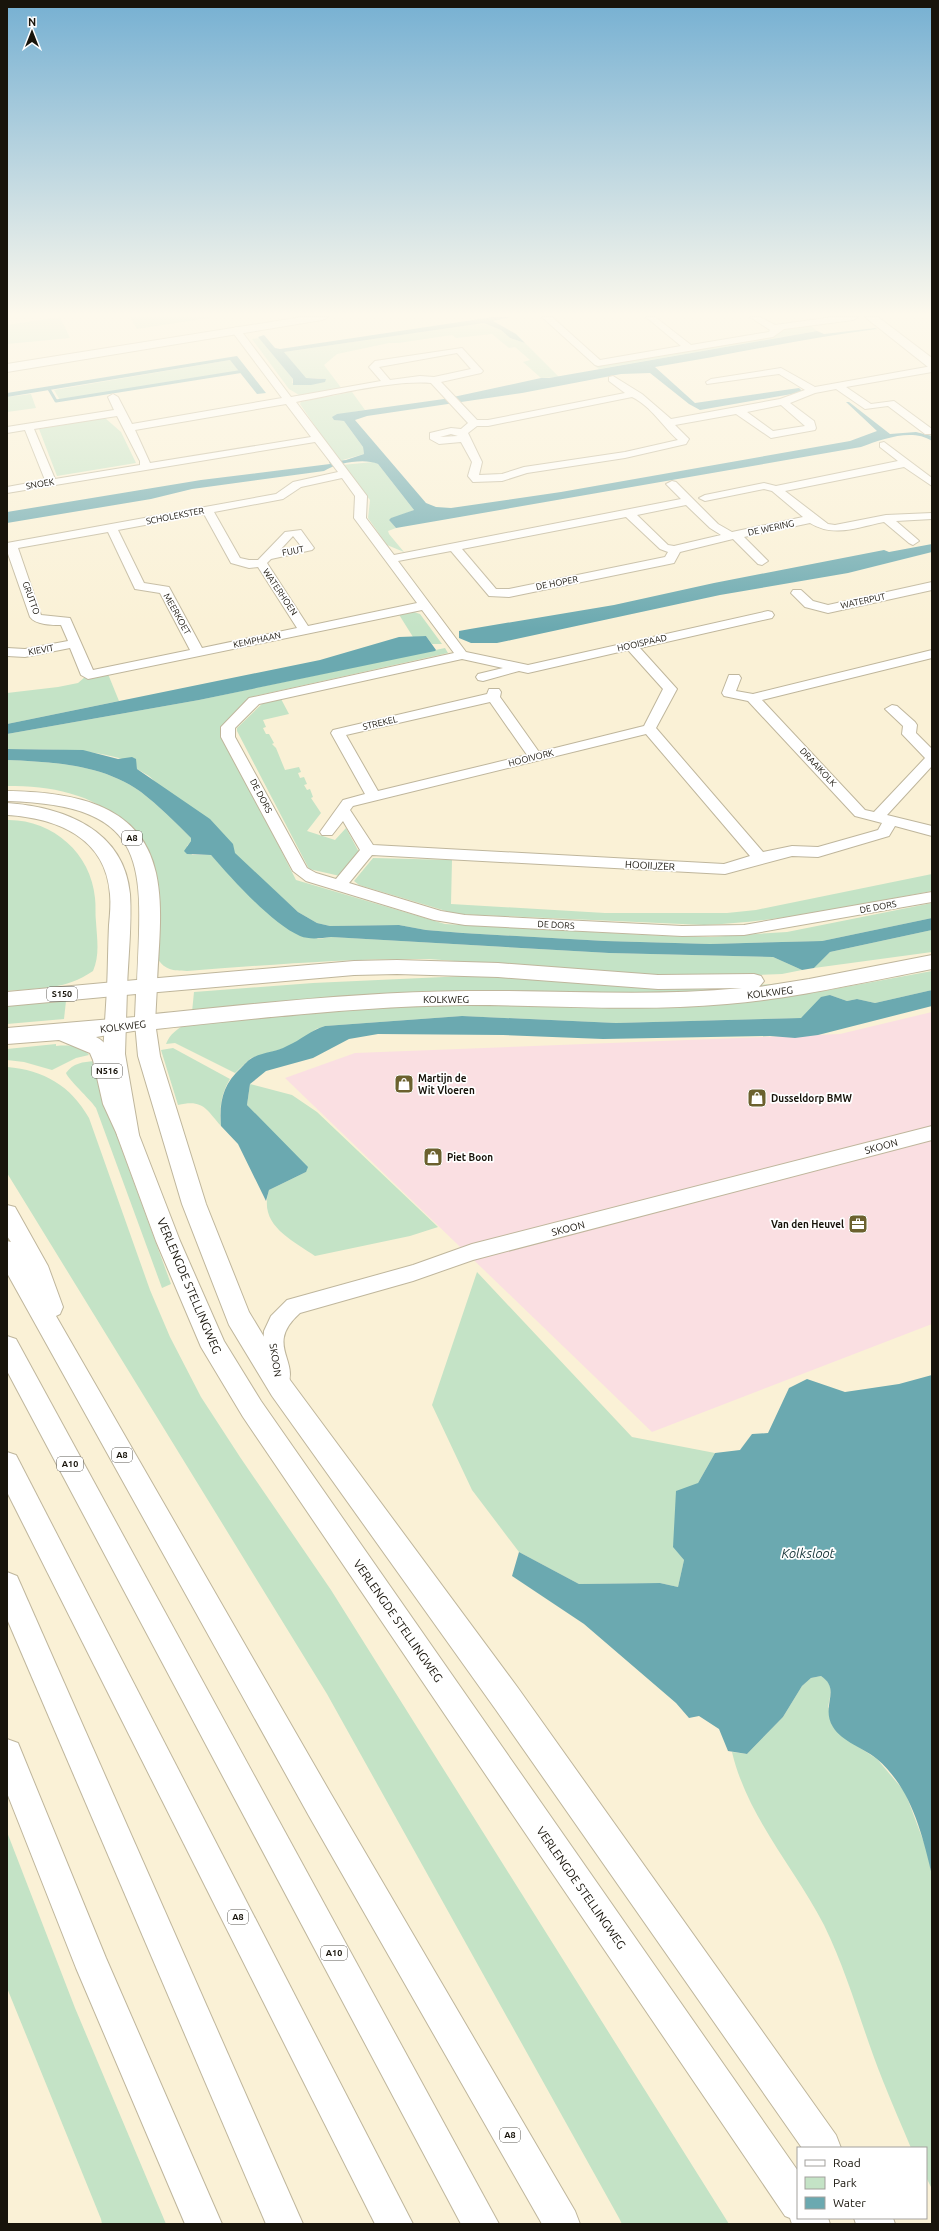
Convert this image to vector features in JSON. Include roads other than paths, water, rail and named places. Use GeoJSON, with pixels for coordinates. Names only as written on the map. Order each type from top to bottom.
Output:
{"type":"FeatureCollection","features":[{"type":"Feature","properties":{"kind":"main road","name":"A8"},"geometry":{"type":"LineString","coordinates":[[7,796],[42,797],[82,805],[101,813],[118,824],[133,839],[143,859],[148,883],[147,986]]}},
{"type":"Feature","properties":{"kind":"main road","name":"VERLENGDE STELLINGWEG"},"geometry":{"type":"LineString","coordinates":[[7,810],[42,813],[61,819],[78,828],[96,841],[108,855],[118,879],[120,894],[114,1054],[128,1135],[168,1241],[214,1347],[248,1403],[797,2202]]}},
{"type":"Feature","properties":{"kind":"main road","name":"KOLKWEG"},"geometry":{"type":"LineString","coordinates":[[7,1036],[114,1028],[145,1023],[286,1007],[426,999],[657,1001],[711,998],[768,993],[932,962]]}},
{"type":"Feature","properties":{"kind":"main road","name":"KOLKWEG"},"geometry":{"type":"LineString","coordinates":[[7,999],[354,968],[398,967],[498,970],[658,982],[766,980],[884,970]]}},
{"type":"Feature","properties":{"kind":"main road"},"geometry":{"type":"LineString","coordinates":[[147,986],[145,1023],[149,1056],[194,1204],[238,1317],[281,1388],[508,1699],[822,2147]]}},
{"type":"Feature","properties":{"kind":"main road","name":"N516"},"geometry":{"type":"LineString","coordinates":[[59,1032],[90,1043],[98,1048],[104,1060],[114,1104],[128,1135]]}},
{"type":"Feature","properties":{"kind":"main road","name":"A8"},"geometry":{"type":"LineString","coordinates":[[7,1214],[36,1266],[72,1366]]}},
{"type":"Feature","properties":{"kind":"main road","name":"A8"},"geometry":{"type":"LineString","coordinates":[[7,1251],[328,1819],[562,2224]]}},
{"type":"Feature","properties":{"kind":"main road","name":"A10"},"geometry":{"type":"LineString","coordinates":[[7,1347],[481,2224]]}},
{"type":"Feature","properties":{"kind":"main road","name":"A8"},"geometry":{"type":"LineString","coordinates":[[7,1464],[395,2224]]}},
{"type":"Feature","properties":{"kind":"main road"},"geometry":{"type":"LineString","coordinates":[[7,1586],[285,2224]]}},
{"type":"Feature","properties":{"kind":"main road"},"geometry":{"type":"LineString","coordinates":[[7,1754],[93,1968],[204,2224]]}},
{"type":"Feature","properties":{"kind":"street"},"geometry":{"type":"LineString","coordinates":[[7,430],[60,421]]}},
{"type":"Feature","properties":{"kind":"street"},"geometry":{"type":"LineString","coordinates":[[125,421],[145,461],[145,466]]}},
{"type":"Feature","properties":{"kind":"street"},"geometry":{"type":"LineString","coordinates":[[129,428],[170,421]]}},
{"type":"Feature","properties":{"kind":"street"},"geometry":{"type":"LineString","coordinates":[[303,421],[361,496],[360,518],[459,650]]}},
{"type":"Feature","properties":{"kind":"street"},"geometry":{"type":"LineString","coordinates":[[435,439],[439,441],[464,435],[474,422],[488,423],[497,421]]}},
{"type":"Feature","properties":{"kind":"street"},"geometry":{"type":"LineString","coordinates":[[464,435],[478,462],[473,476],[477,480],[484,480],[521,473],[524,470],[617,457],[682,442],[684,439],[674,431],[669,423],[679,421]]}},
{"type":"Feature","properties":{"kind":"street"},"geometry":{"type":"LineString","coordinates":[[753,421],[771,435],[811,428],[810,423],[808,421]]}},
{"type":"Feature","properties":{"kind":"street"},"geometry":{"type":"LineString","coordinates":[[914,421],[929,432]]}},
{"type":"Feature","properties":{"kind":"street"},"geometry":{"type":"LineString","coordinates":[[28,426],[51,482]]}},
{"type":"Feature","properties":{"kind":"street","name":"SNOEK"},"geometry":{"type":"LineString","coordinates":[[7,490],[145,466],[316,439]]}},
{"type":"Feature","properties":{"kind":"street"},"geometry":{"type":"LineString","coordinates":[[884,445],[932,483]]}},
{"type":"Feature","properties":{"kind":"street"},"geometry":{"type":"LineString","coordinates":[[705,498],[764,486],[776,489],[906,463]]}},
{"type":"Feature","properties":{"kind":"street","name":"SCHOLEKSTER"},"geometry":{"type":"LineString","coordinates":[[11,556],[11,546],[112,529],[279,497],[297,484],[339,467]]}},
{"type":"Feature","properties":{"kind":"street"},"geometry":{"type":"LineString","coordinates":[[672,484],[714,526],[732,536],[762,561]]}},
{"type":"Feature","properties":{"kind":"street","name":"DE WERING"},"geometry":{"type":"LineString","coordinates":[[776,489],[824,527],[835,528],[886,518],[932,516]]}},
{"type":"Feature","properties":{"kind":"street"},"geometry":{"type":"LineString","coordinates":[[392,559],[689,501]]}},
{"type":"Feature","properties":{"kind":"street","name":"WATERHOEN"},"geometry":{"type":"LineString","coordinates":[[207,510],[235,560],[249,564],[265,560],[305,630]]}},
{"type":"Feature","properties":{"kind":"street"},"geometry":{"type":"LineString","coordinates":[[628,512],[664,547],[675,550]]}},
{"type":"Feature","properties":{"kind":"street"},"geometry":{"type":"LineString","coordinates":[[886,518],[913,541]]}},
{"type":"Feature","properties":{"kind":"street","name":"DE WERING"},"geometry":{"type":"LineString","coordinates":[[732,536],[812,519]]}},
{"type":"Feature","properties":{"kind":"street","name":"MEERKOET"},"geometry":{"type":"LineString","coordinates":[[112,529],[139,586],[165,590],[198,652]]}},
{"type":"Feature","properties":{"kind":"street","name":"DE HOPER"},"geometry":{"type":"LineString","coordinates":[[453,546],[493,593],[509,593],[670,560],[675,550],[686,546],[732,536]]}},
{"type":"Feature","properties":{"kind":"street","name":"GRUTTO"},"geometry":{"type":"LineString","coordinates":[[11,556],[22,573],[36,617],[49,621],[66,621],[75,643]]}},
{"type":"Feature","properties":{"kind":"street","name":"GRUTTO"},"geometry":{"type":"LineString","coordinates":[[7,576],[22,573]]}},
{"type":"Feature","properties":{"kind":"street","name":"WATERPUT"},"geometry":{"type":"LineString","coordinates":[[797,593],[809,604],[828,609],[932,586]]}},
{"type":"Feature","properties":{"kind":"street","name":"KEMPHAAN"},"geometry":{"type":"LineString","coordinates":[[75,643],[88,675],[426,605]]}},
{"type":"Feature","properties":{"kind":"street","name":"HOOISPAAD"},"geometry":{"type":"LineString","coordinates":[[459,650],[517,668],[528,669],[768,615]]}},
{"type":"Feature","properties":{"kind":"street","name":"KIEVIT"},"geometry":{"type":"LineString","coordinates":[[7,652],[25,653],[75,643]]}},
{"type":"Feature","properties":{"kind":"street"},"geometry":{"type":"LineString","coordinates":[[631,646],[670,689],[649,729],[657,736],[760,858],[792,851],[818,852],[884,833],[884,819],[932,757],[909,734],[910,725],[892,709]]}},
{"type":"Feature","properties":{"kind":"street","name":"DE DORS"},"geometry":{"type":"LineString","coordinates":[[459,650],[254,701],[228,727],[228,737],[301,871],[311,878],[440,916],[465,920],[682,931],[744,930],[932,897]]}},
{"type":"Feature","properties":{"kind":"street"},"geometry":{"type":"LineString","coordinates":[[734,678],[729,693],[753,698],[932,654]]}},
{"type":"Feature","properties":{"kind":"street","name":"HOOISPAAD"},"geometry":{"type":"LineString","coordinates":[[484,677],[517,668]]}},
{"type":"Feature","properties":{"kind":"street","name":"STREKEL"},"geometry":{"type":"LineString","coordinates":[[374,797],[338,733],[494,694],[536,757]]}},
{"type":"Feature","properties":{"kind":"street","name":"DRAAIKOLK"},"geometry":{"type":"LineString","coordinates":[[753,698],[860,813],[932,831]]}},
{"type":"Feature","properties":{"kind":"street","name":"HOOIVORK"},"geometry":{"type":"LineString","coordinates":[[327,832],[348,803],[649,729]]}},
{"type":"Feature","properties":{"kind":"street"},"geometry":{"type":"LineString","coordinates":[[339,886],[368,850],[343,810]]}},
{"type":"Feature","properties":{"kind":"street","name":"HOOIIJZER"},"geometry":{"type":"LineString","coordinates":[[368,850],[725,869],[760,858]]}},
{"type":"Feature","properties":{"kind":"street","name":"SKOON"},"geometry":{"type":"LineString","coordinates":[[281,1388],[273,1340],[275,1325],[281,1315],[294,1306],[413,1273],[472,1252],[932,1133]]}},
{"type":"Feature","properties":{"kind":"water"},"geometry":{"type":"Polygon","coordinates":[[[344,421],[356,421],[426,503],[436,507],[451,508],[561,492],[850,441],[877,431],[866,421],[873,421],[890,434],[916,432],[932,436],[932,441],[916,435],[897,436],[861,447],[396,528],[389,520],[391,518],[414,510],[378,464],[365,461],[351,462],[329,468],[324,471],[192,489],[151,499],[7,523],[7,512],[201,480],[330,464],[329,462],[346,460],[364,454],[363,447],[344,421]]]}},
{"type":"Feature","properties":{"kind":"water"},"geometry":{"type":"Polygon","coordinates":[[[932,544],[932,552],[848,573],[720,595],[497,643],[471,643],[459,638],[459,631],[614,605],[714,583],[884,550],[889,552],[932,544]]]}},
{"type":"Feature","properties":{"kind":"water"},"geometry":{"type":"Polygon","coordinates":[[[426,636],[436,650],[435,651],[199,700],[7,734],[7,724],[320,660],[399,637],[426,636]]]}},
{"type":"Feature","properties":{"kind":"water"},"geometry":{"type":"Polygon","coordinates":[[[7,749],[83,750],[118,759],[132,757],[136,759],[137,769],[210,819],[233,844],[235,853],[298,912],[317,923],[330,926],[399,925],[426,930],[463,933],[605,941],[710,944],[822,941],[932,918],[932,930],[830,952],[814,968],[802,970],[773,957],[609,953],[331,937],[308,938],[300,936],[277,922],[241,888],[211,855],[187,854],[184,851],[191,841],[191,838],[161,808],[141,792],[110,775],[94,770],[77,766],[7,760],[7,749]]]}},
{"type":"Feature","properties":{"kind":"water"},"geometry":{"type":"Polygon","coordinates":[[[932,990],[932,1006],[818,1035],[795,1038],[770,1036],[603,1039],[503,1035],[378,1034],[349,1039],[313,1058],[266,1071],[250,1084],[247,1105],[308,1167],[306,1172],[269,1190],[266,1201],[238,1144],[221,1126],[222,1101],[226,1087],[235,1074],[248,1061],[256,1056],[292,1044],[315,1030],[325,1026],[462,1016],[616,1023],[801,1018],[821,997],[830,995],[847,1001],[857,999],[875,1003],[932,990]]]}},
{"type":"Feature","properties":{"kind":"water","name":"Kolksloot"},"geometry":{"type":"Polygon","coordinates":[[[932,1375],[932,1875],[919,1827],[907,1797],[899,1783],[877,1759],[847,1741],[833,1727],[829,1712],[831,1693],[830,1687],[827,1681],[821,1676],[811,1678],[802,1686],[783,1717],[747,1754],[728,1751],[719,1729],[699,1716],[689,1718],[676,1703],[584,1624],[512,1576],[519,1552],[579,1584],[660,1583],[678,1587],[684,1560],[673,1547],[676,1491],[698,1483],[715,1453],[740,1450],[752,1434],[768,1433],[789,1388],[807,1379],[845,1392],[899,1384],[932,1375]]]}},
{"type":"Feature","properties":{"kind":"place","name":"Martijn de Wit Vloeren"},"geometry":{"type":"Point","coordinates":[404,1084]}},
{"type":"Feature","properties":{"kind":"place","name":"Dusseldorp BMW"},"geometry":{"type":"Point","coordinates":[757,1098]}},
{"type":"Feature","properties":{"kind":"place","name":"Piet Boon"},"geometry":{"type":"Point","coordinates":[433,1157]}},
{"type":"Feature","properties":{"kind":"place","name":"Van den Heuvel"},"geometry":{"type":"Point","coordinates":[858,1224]}}]}
